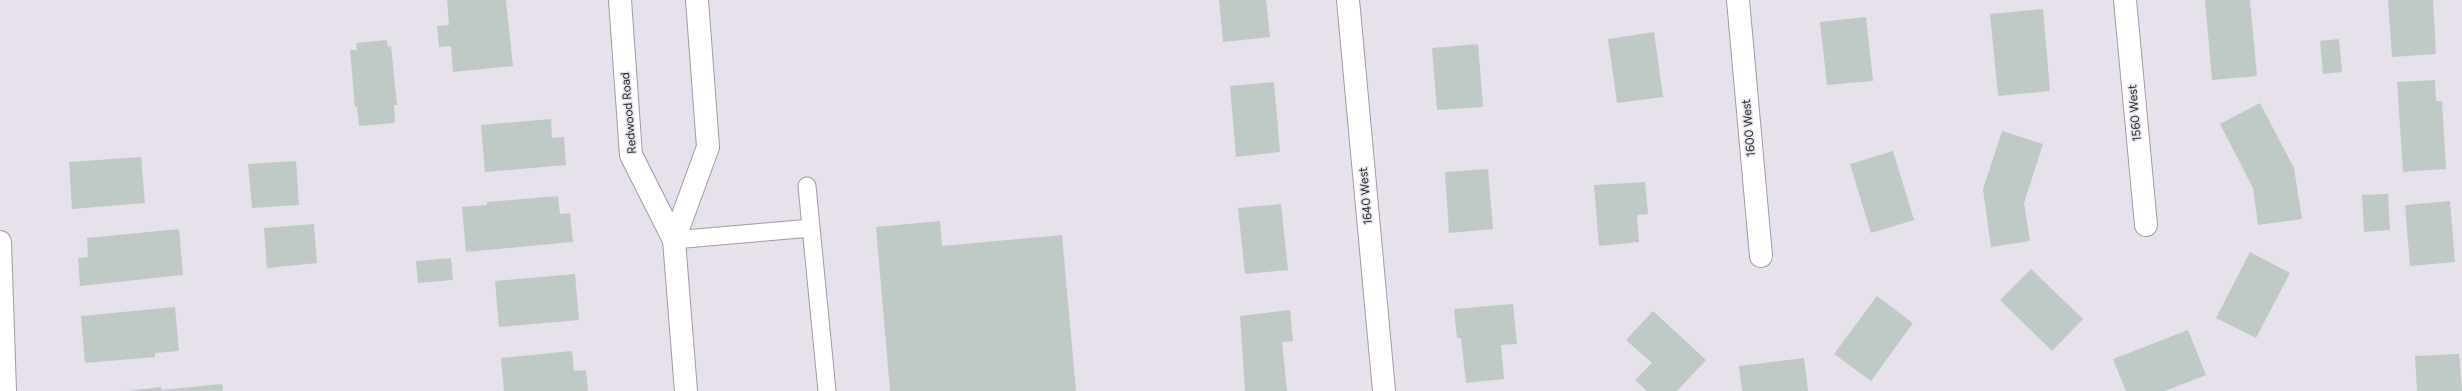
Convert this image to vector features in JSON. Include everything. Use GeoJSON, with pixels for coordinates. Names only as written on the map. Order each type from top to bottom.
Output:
{"type":"FeatureCollection","features":[{"type":"Feature","properties":{"kind":"street","name":"Redwood Road"},"geometry":{"type":"LineString","coordinates":[[620,0],[631,155],[674,240],[686,391]]}},
{"type":"Feature","properties":{"kind":"street","name":"Redwood Road"},"geometry":{"type":"LineString","coordinates":[[674,240],[708,147],[697,0]]}},
{"type":"Feature","properties":{"kind":"street","name":"1640 West"},"geometry":{"type":"LineString","coordinates":[[1348,0],[1384,391]]}},
{"type":"Feature","properties":{"kind":"street","name":"1600 West"},"geometry":{"type":"LineString","coordinates":[[1738,0],[1761,256]]}},
{"type":"Feature","properties":{"kind":"street","name":"1560 West"},"geometry":{"type":"LineString","coordinates":[[2125,0],[2146,225]]}},
{"type":"Feature","properties":{"kind":"street"},"geometry":{"type":"LineString","coordinates":[[0,242],[5,391]]}},
{"type":"Feature","properties":{"kind":"lane"},"geometry":{"type":"LineString","coordinates":[[807,186],[827,391]]}},
{"type":"Feature","properties":{"kind":"lane"},"geometry":{"type":"LineString","coordinates":[[674,240],[812,228]]}},
{"type":"Feature","properties":{"kind":"building"},"geometry":{"type":"Polygon","coordinates":[[[447,0],[506,0],[513,66],[453,72],[451,46],[439,47],[437,26],[449,25],[447,0]]]}},
{"type":"Feature","properties":{"kind":"building"},"geometry":{"type":"Polygon","coordinates":[[[1219,0],[1266,0],[1270,37],[1223,42],[1219,0]]]}},
{"type":"Feature","properties":{"kind":"building"},"geometry":{"type":"Polygon","coordinates":[[[2205,0],[2250,0],[2257,76],[2212,80],[2205,0]]]}},
{"type":"Feature","properties":{"kind":"building"},"geometry":{"type":"Polygon","coordinates":[[[2388,0],[2433,0],[2436,54],[2392,57],[2388,0]]]}},
{"type":"Feature","properties":{"kind":"building"},"geometry":{"type":"Polygon","coordinates":[[[2043,9],[2050,91],[1998,96],[1990,14],[2043,9]]]}},
{"type":"Feature","properties":{"kind":"building"},"geometry":{"type":"Polygon","coordinates":[[[1866,17],[1873,81],[1827,85],[1820,22],[1866,17]]]}},
{"type":"Feature","properties":{"kind":"building"},"geometry":{"type":"Polygon","coordinates":[[[1654,32],[1663,97],[1617,103],[1608,39],[1654,32]]]}},
{"type":"Feature","properties":{"kind":"building"},"geometry":{"type":"Polygon","coordinates":[[[2339,39],[2342,72],[2323,74],[2320,41],[2339,39]]]}},
{"type":"Feature","properties":{"kind":"building"},"geometry":{"type":"Polygon","coordinates":[[[387,40],[388,47],[391,46],[397,105],[394,105],[395,123],[359,126],[357,107],[355,107],[350,50],[357,50],[356,43],[387,40]]]}},
{"type":"Feature","properties":{"kind":"building"},"geometry":{"type":"Polygon","coordinates":[[[1478,44],[1483,107],[1437,110],[1432,48],[1478,44]]]}},
{"type":"Feature","properties":{"kind":"building"},"geometry":{"type":"Polygon","coordinates":[[[2435,80],[2436,101],[2442,101],[2446,169],[2403,172],[2397,82],[2435,80]]]}},
{"type":"Feature","properties":{"kind":"building"},"geometry":{"type":"Polygon","coordinates":[[[1274,82],[1280,152],[1236,157],[1230,86],[1274,82]]]}},
{"type":"Feature","properties":{"kind":"building"},"geometry":{"type":"Polygon","coordinates":[[[2260,103],[2294,168],[2302,219],[2258,225],[2253,188],[2220,124],[2260,103]]]}},
{"type":"Feature","properties":{"kind":"building"},"geometry":{"type":"Polygon","coordinates":[[[551,119],[552,138],[564,137],[566,165],[485,172],[481,125],[551,119]]]}},
{"type":"Feature","properties":{"kind":"building"},"geometry":{"type":"Polygon","coordinates":[[[2002,131],[2043,144],[2024,203],[2030,241],[1991,247],[1983,189],[2002,131]]]}},
{"type":"Feature","properties":{"kind":"building"},"geometry":{"type":"Polygon","coordinates":[[[1893,151],[1914,220],[1871,233],[1850,164],[1893,151]]]}},
{"type":"Feature","properties":{"kind":"building"},"geometry":{"type":"Polygon","coordinates":[[[141,157],[145,203],[72,209],[69,162],[141,157]]]}},
{"type":"Feature","properties":{"kind":"building"},"geometry":{"type":"Polygon","coordinates":[[[296,161],[299,205],[252,208],[248,164],[296,161]]]}},
{"type":"Feature","properties":{"kind":"building"},"geometry":{"type":"Polygon","coordinates":[[[1488,169],[1493,229],[1449,233],[1445,172],[1488,169]]]}},
{"type":"Feature","properties":{"kind":"building"},"geometry":{"type":"Polygon","coordinates":[[[1645,182],[1648,214],[1637,215],[1639,242],[1599,246],[1594,185],[1645,182]]]}},
{"type":"Feature","properties":{"kind":"building"},"geometry":{"type":"Polygon","coordinates":[[[2388,194],[2390,230],[2364,232],[2362,195],[2388,194]]]}},
{"type":"Feature","properties":{"kind":"building"},"geometry":{"type":"Polygon","coordinates":[[[558,196],[560,214],[570,213],[573,242],[466,252],[462,207],[487,205],[487,202],[558,196]]]}},
{"type":"Feature","properties":{"kind":"building"},"geometry":{"type":"Polygon","coordinates":[[[2450,201],[2455,262],[2410,266],[2405,205],[2450,201]]]}},
{"type":"Feature","properties":{"kind":"building"},"geometry":{"type":"Polygon","coordinates":[[[1281,204],[1288,270],[1245,274],[1238,208],[1281,204]]]}},
{"type":"Feature","properties":{"kind":"building"},"geometry":{"type":"Polygon","coordinates":[[[940,221],[942,246],[1062,235],[1076,391],[890,391],[876,227],[940,221]]]}},
{"type":"Feature","properties":{"kind":"building"},"geometry":{"type":"Polygon","coordinates":[[[314,224],[317,263],[267,268],[264,228],[314,224]]]}},
{"type":"Feature","properties":{"kind":"building"},"geometry":{"type":"Polygon","coordinates":[[[179,229],[183,275],[80,286],[78,258],[88,257],[87,238],[179,229]]]}},
{"type":"Feature","properties":{"kind":"building"},"geometry":{"type":"Polygon","coordinates":[[[2250,252],[2290,273],[2256,338],[2216,318],[2250,252]]]}},
{"type":"Feature","properties":{"kind":"building"},"geometry":{"type":"Polygon","coordinates":[[[451,258],[453,280],[418,283],[416,261],[451,258]]]}},
{"type":"Feature","properties":{"kind":"building"},"geometry":{"type":"Polygon","coordinates":[[[2031,269],[2083,319],[2052,351],[2000,300],[2031,269]]]}},
{"type":"Feature","properties":{"kind":"building"},"geometry":{"type":"Polygon","coordinates":[[[575,274],[579,320],[499,327],[495,281],[575,274]]]}},
{"type":"Feature","properties":{"kind":"building"},"geometry":{"type":"Polygon","coordinates":[[[1877,296],[1913,323],[1871,381],[1834,354],[1877,296]]]}},
{"type":"Feature","properties":{"kind":"building"},"geometry":{"type":"Polygon","coordinates":[[[1513,304],[1517,344],[1501,345],[1504,379],[1466,383],[1461,338],[1457,338],[1454,309],[1513,304]]]}},
{"type":"Feature","properties":{"kind":"building"},"geometry":{"type":"Polygon","coordinates":[[[175,307],[179,351],[155,353],[155,357],[85,363],[81,316],[175,307]]]}},
{"type":"Feature","properties":{"kind":"building"},"geometry":{"type":"Polygon","coordinates":[[[1290,310],[1293,341],[1282,342],[1287,391],[1245,391],[1240,316],[1290,310]]]}},
{"type":"Feature","properties":{"kind":"building"},"geometry":{"type":"Polygon","coordinates":[[[1653,311],[1706,360],[1677,391],[1647,391],[1635,380],[1652,363],[1626,340],[1653,311]]]}},
{"type":"Feature","properties":{"kind":"building"},"geometry":{"type":"Polygon","coordinates":[[[2188,330],[2206,375],[2165,391],[2126,391],[2113,359],[2188,330]]]}},
{"type":"Feature","properties":{"kind":"building"},"geometry":{"type":"Polygon","coordinates":[[[572,351],[574,371],[586,370],[588,391],[504,391],[501,358],[572,351]]]}},
{"type":"Feature","properties":{"kind":"building"},"geometry":{"type":"Polygon","coordinates":[[[2459,354],[2462,391],[2417,391],[2415,356],[2459,354]]]}},
{"type":"Feature","properties":{"kind":"building"},"geometry":{"type":"Polygon","coordinates":[[[1804,358],[1808,391],[1742,391],[1739,366],[1804,358]]]}},
{"type":"Feature","properties":{"kind":"building"},"geometry":{"type":"Polygon","coordinates":[[[222,384],[223,391],[126,391],[161,387],[162,390],[222,384]]]}}]}
